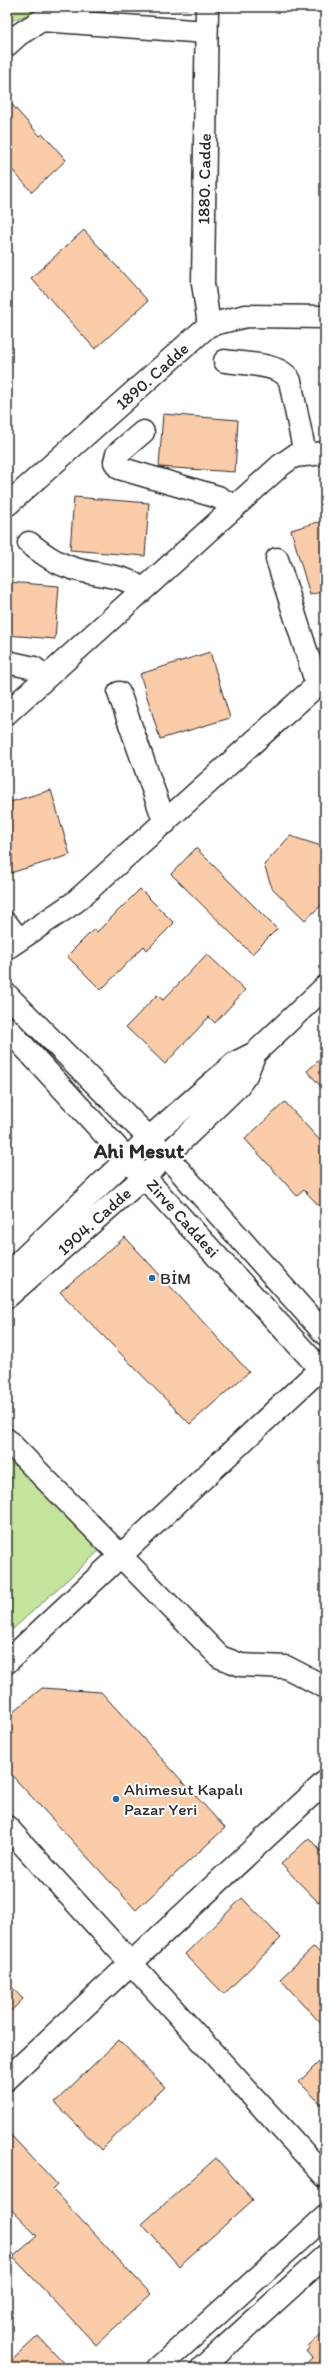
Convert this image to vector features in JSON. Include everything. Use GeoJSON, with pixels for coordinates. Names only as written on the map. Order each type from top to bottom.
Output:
{"type":"FeatureCollection","features":[{"type":"Feature","properties":{"kind":"street","name":"1880. Cadde"},"geometry":{"type":"LineString","coordinates":[[207,7],[203,283],[209,325]]}},
{"type":"Feature","properties":{"kind":"street"},"geometry":{"type":"LineString","coordinates":[[7,46],[18,35],[42,20],[206,32]]}},
{"type":"Feature","properties":{"kind":"street","name":"1890. Cadde"},"geometry":{"type":"LineString","coordinates":[[7,506],[209,325],[246,316],[325,317]]}},
{"type":"Feature","properties":{"kind":"street"},"geometry":{"type":"LineString","coordinates":[[7,713],[281,465],[294,456],[315,453],[290,381],[285,373],[275,368],[225,361]]}},
{"type":"Feature","properties":{"kind":"street"},"geometry":{"type":"LineString","coordinates":[[143,432],[117,454],[115,462],[119,468],[218,497],[235,507]]}},
{"type":"Feature","properties":{"kind":"street"},"geometry":{"type":"LineString","coordinates":[[28,543],[60,564],[85,572],[133,582],[142,590]]}},
{"type":"Feature","properties":{"kind":"street"},"geometry":{"type":"LineString","coordinates":[[11,937],[75,902],[321,682],[277,559]]}},
{"type":"Feature","properties":{"kind":"street"},"geometry":{"type":"LineString","coordinates":[[7,662],[34,668],[46,677]]}},
{"type":"Feature","properties":{"kind":"street"},"geometry":{"type":"LineString","coordinates":[[119,693],[165,823]]}},
{"type":"Feature","properties":{"kind":"street","name":"1904. Cadde"},"geometry":{"type":"LineString","coordinates":[[7,1274],[149,1138],[235,1063],[255,1053],[325,987]]}},
{"type":"Feature","properties":{"kind":"street","name":"Zirve Caddesi"},"geometry":{"type":"LineString","coordinates":[[7,994],[166,1156],[325,1334]]}},
{"type":"Feature","properties":{"kind":"street","name":"Zirve Caddesi"},"geometry":{"type":"LineString","coordinates":[[7,1028],[145,1176],[323,1372]]}},
{"type":"Feature","properties":{"kind":"street","name":"1904. Cadde"},"geometry":{"type":"LineString","coordinates":[[7,1297],[145,1176],[238,1086],[246,1075],[255,1053]]}},
{"type":"Feature","properties":{"kind":"street"},"geometry":{"type":"LineString","coordinates":[[9,1657],[323,1372]]}},
{"type":"Feature","properties":{"kind":"street"},"geometry":{"type":"LineString","coordinates":[[7,1440],[220,1657],[240,1665],[286,1667],[325,1687]]}},
{"type":"Feature","properties":{"kind":"street"},"geometry":{"type":"LineString","coordinates":[[7,2080],[325,1782]]}},
{"type":"Feature","properties":{"kind":"street"},"geometry":{"type":"LineString","coordinates":[[7,1827],[130,1964],[325,2176]]}},
{"type":"Feature","properties":{"kind":"street"},"geometry":{"type":"LineString","coordinates":[[158,2368],[325,2217]]}},
{"type":"Feature","properties":{"kind":"street"},"geometry":{"type":"LineString","coordinates":[[202,2368],[325,2256]]}},
{"type":"Feature","properties":{"kind":"green space"},"geometry":{"type":"Polygon","coordinates":[[[7,7],[187,7],[187,9],[42,10],[7,22],[7,7]]]}},
{"type":"Feature","properties":{"kind":"green space"},"geometry":{"type":"Polygon","coordinates":[[[7,1453],[100,1550],[13,1629],[7,1622],[7,1453]]]}},
{"type":"Feature","properties":{"kind":"building"},"geometry":{"type":"Polygon","coordinates":[[[7,99],[40,136],[43,134],[66,160],[32,192],[7,164],[7,99]]]}},
{"type":"Feature","properties":{"kind":"building"},"geometry":{"type":"Polygon","coordinates":[[[84,230],[148,301],[95,349],[31,278],[84,230]]]}},
{"type":"Feature","properties":{"kind":"building"},"geometry":{"type":"Polygon","coordinates":[[[163,414],[238,420],[235,472],[159,467],[163,414]]]}},
{"type":"Feature","properties":{"kind":"building"},"geometry":{"type":"Polygon","coordinates":[[[74,497],[149,503],[145,556],[70,550],[74,497]]]}},
{"type":"Feature","properties":{"kind":"building"},"geometry":{"type":"Polygon","coordinates":[[[325,520],[325,591],[310,595],[291,530],[325,520]]]}},
{"type":"Feature","properties":{"kind":"building"},"geometry":{"type":"Polygon","coordinates":[[[7,582],[59,586],[55,639],[7,635],[7,582]]]}},
{"type":"Feature","properties":{"kind":"building"},"geometry":{"type":"Polygon","coordinates":[[[210,652],[230,718],[160,739],[140,674],[210,652]]]}},
{"type":"Feature","properties":{"kind":"building"},"geometry":{"type":"Polygon","coordinates":[[[51,790],[70,855],[7,874],[7,803],[51,790]]]}},
{"type":"Feature","properties":{"kind":"building"},"geometry":{"type":"Polygon","coordinates":[[[290,836],[318,845],[325,851],[325,902],[305,920],[272,888],[264,865],[290,836]]]}},
{"type":"Feature","properties":{"kind":"building"},"geometry":{"type":"Polygon","coordinates":[[[196,848],[277,929],[252,954],[171,874],[196,848]]]}},
{"type":"Feature","properties":{"kind":"building"},"geometry":{"type":"Polygon","coordinates":[[[140,889],[174,923],[147,950],[144,946],[101,990],[67,956],[94,929],[97,932],[140,889]]]}},
{"type":"Feature","properties":{"kind":"building"},"geometry":{"type":"Polygon","coordinates":[[[207,954],[245,990],[215,1023],[209,1017],[165,1064],[126,1027],[157,995],[163,1000],[207,954]]]}},
{"type":"Feature","properties":{"kind":"building"},"geometry":{"type":"Polygon","coordinates":[[[325,1055],[325,1091],[307,1071],[325,1055]]]}},
{"type":"Feature","properties":{"kind":"building"},"geometry":{"type":"Polygon","coordinates":[[[285,1102],[325,1146],[325,1212],[304,1190],[297,1196],[245,1139],[285,1102]]]}},
{"type":"Feature","properties":{"kind":"building"},"geometry":{"type":"Polygon","coordinates":[[[125,1237],[249,1372],[190,1424],[60,1292],[125,1237]]]}},
{"type":"Feature","properties":{"kind":"building","name":"Ahimesut Kapalı Pazar Yeri"},"geometry":{"type":"Polygon","coordinates":[[[42,1688],[101,1692],[225,1828],[136,1910],[7,1770],[7,1717],[42,1688]]]}},
{"type":"Feature","properties":{"kind":"building"},"geometry":{"type":"Polygon","coordinates":[[[309,1838],[325,1856],[325,1895],[318,1902],[281,1864],[309,1838]]]}},
{"type":"Feature","properties":{"kind":"building"},"geometry":{"type":"Polygon","coordinates":[[[242,1898],[281,1938],[224,1994],[185,1954],[242,1898]]]}},
{"type":"Feature","properties":{"kind":"building"},"geometry":{"type":"Polygon","coordinates":[[[314,1947],[325,1958],[325,2028],[280,1979],[314,1947]]]}},
{"type":"Feature","properties":{"kind":"building"},"geometry":{"type":"Polygon","coordinates":[[[7,1982],[23,1999],[7,2015],[7,1982]]]}},
{"type":"Feature","properties":{"kind":"building"},"geometry":{"type":"Polygon","coordinates":[[[119,2040],[165,2087],[101,2150],[55,2102],[119,2040]]]}},
{"type":"Feature","properties":{"kind":"building"},"geometry":{"type":"Polygon","coordinates":[[[325,2056],[325,2108],[299,2082],[325,2056]]]}},
{"type":"Feature","properties":{"kind":"building"},"geometry":{"type":"Polygon","coordinates":[[[7,2131],[57,2184],[52,2189],[151,2294],[96,2345],[13,2257],[37,2236],[7,2205],[7,2131]]]}},
{"type":"Feature","properties":{"kind":"building"},"geometry":{"type":"Polygon","coordinates":[[[216,2158],[253,2200],[179,2266],[142,2224],[216,2158]]]}},
{"type":"Feature","properties":{"kind":"building"},"geometry":{"type":"Polygon","coordinates":[[[325,2331],[325,2368],[301,2368],[312,2358],[306,2351],[310,2348],[308,2346],[325,2331]]]}},
{"type":"Feature","properties":{"kind":"building"},"geometry":{"type":"Polygon","coordinates":[[[38,2336],[68,2368],[7,2368],[7,2365],[38,2336]]]}},
{"type":"Feature","properties":{"kind":"place","name":"BİM"},"geometry":{"type":"Point","coordinates":[152,1278]}},
{"type":"Feature","properties":{"kind":"place","name":"Ahimesut Kapalı Pazar Yeri"},"geometry":{"type":"Point","coordinates":[116,1799]}},
{"type":"Feature","properties":{"kind":"district","name":"Ahi Mesut"},"geometry":{"type":"Point","coordinates":[139,1150]}}]}
